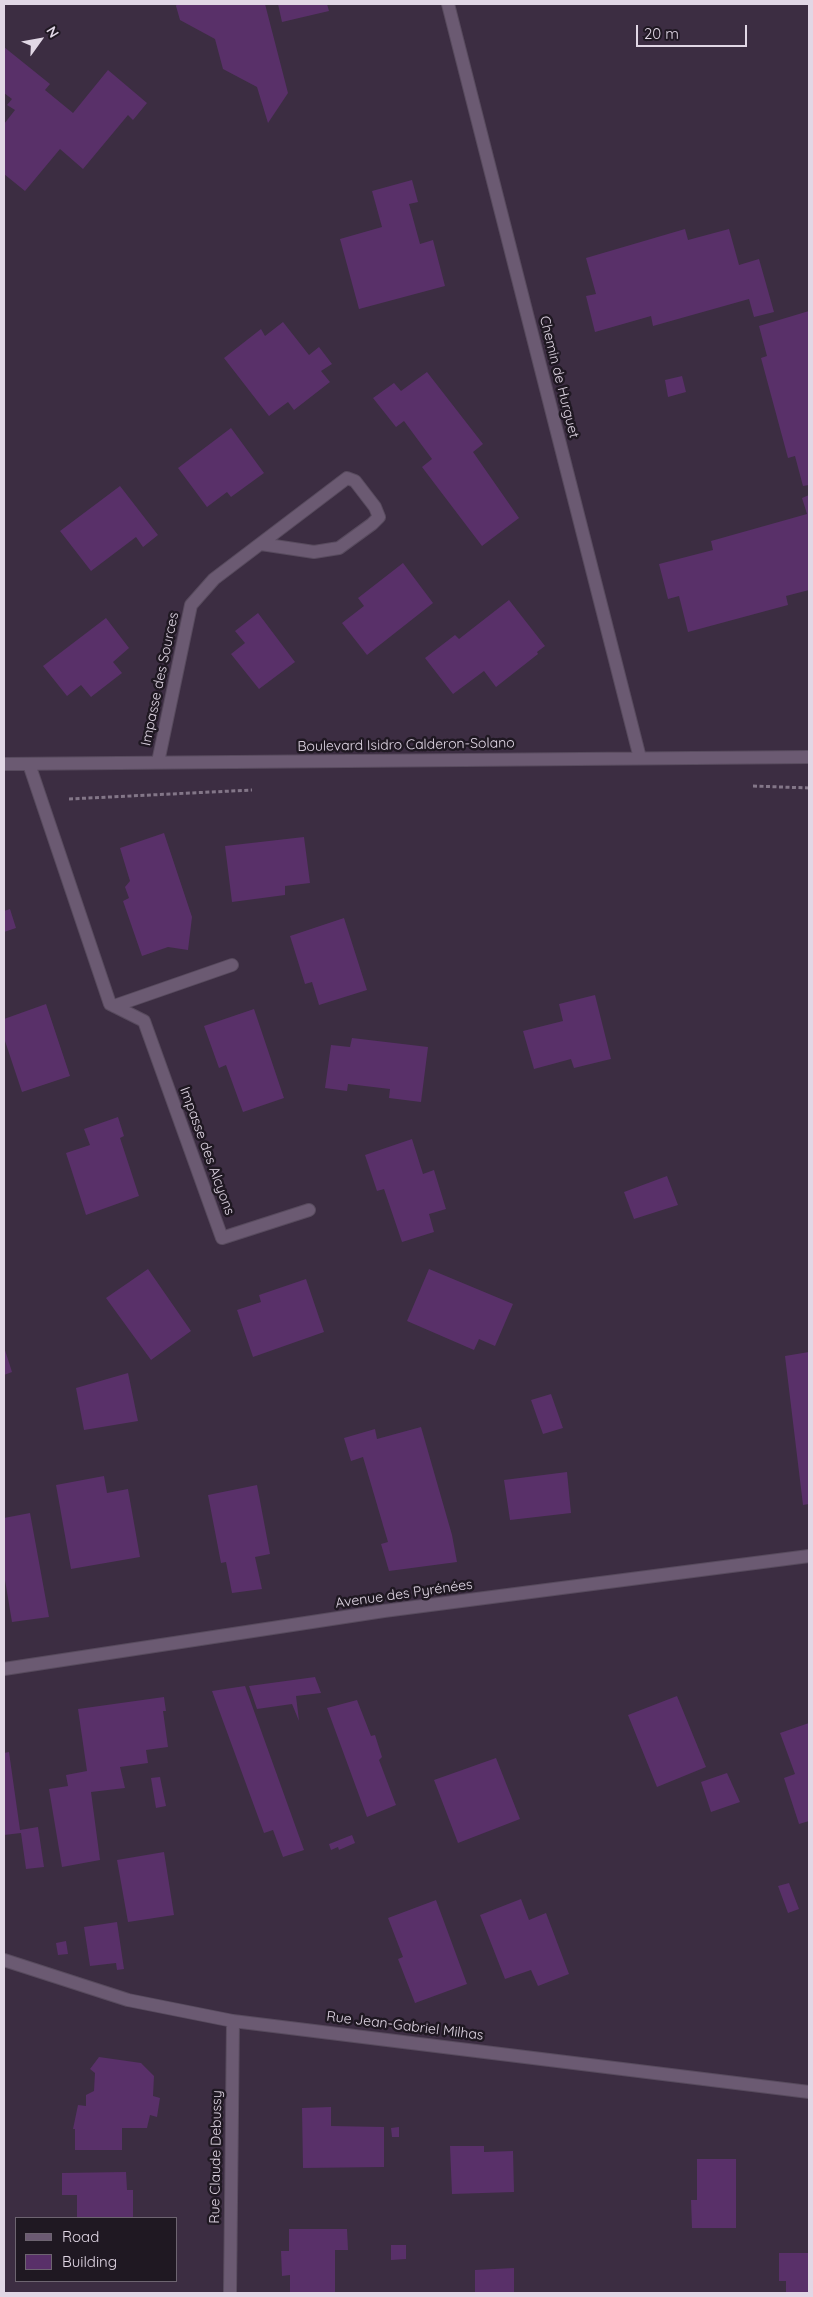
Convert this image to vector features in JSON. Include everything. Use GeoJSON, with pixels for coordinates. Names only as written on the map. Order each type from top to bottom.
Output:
{"type":"FeatureCollection","features":[{"type":"Feature","properties":{"kind":"street","name":"Chemin de Hurguet"},"geometry":{"type":"LineString","coordinates":[[448,4],[640,758]]}},
{"type":"Feature","properties":{"kind":"street","name":"Impasse des Sources"},"geometry":{"type":"LineString","coordinates":[[158,762],[191,606],[214,579],[347,478],[355,482],[375,507],[379,516],[372,524],[339,548],[314,552],[261,544]]}},
{"type":"Feature","properties":{"kind":"street","name":"Boulevard Isidro Calderon-Solano"},"geometry":{"type":"LineString","coordinates":[[4,764],[809,757]]}},
{"type":"Feature","properties":{"kind":"street"},"geometry":{"type":"LineString","coordinates":[[29,764],[110,1004],[114,1006],[232,965]]}},
{"type":"Feature","properties":{"kind":"street","name":"Impasse des Alcyons"},"geometry":{"type":"LineString","coordinates":[[114,1006],[144,1021],[222,1238],[309,1210]]}},
{"type":"Feature","properties":{"kind":"street","name":"Avenue des Pyrénées"},"geometry":{"type":"LineString","coordinates":[[4,1669],[384,1611],[809,1556]]}},
{"type":"Feature","properties":{"kind":"street","name":"Rue Jean-Gabriel Milhas"},"geometry":{"type":"LineString","coordinates":[[4,1960],[128,2000],[233,2021],[809,2092]]}},
{"type":"Feature","properties":{"kind":"street","name":"Rue Claude Debussy"},"geometry":{"type":"LineString","coordinates":[[230,2293],[233,2021]]}},
{"type":"Feature","properties":{"kind":"building"},"geometry":{"type":"Polygon","coordinates":[[[177,4],[265,4],[288,93],[268,123],[257,87],[223,69],[215,39],[180,20],[177,4]]]}},
{"type":"Feature","properties":{"kind":"building"},"geometry":{"type":"Polygon","coordinates":[[[278,4],[327,4],[329,11],[282,22],[278,4]]]}},
{"type":"Feature","properties":{"kind":"building"},"geometry":{"type":"Polygon","coordinates":[[[4,47],[50,84],[45,90],[73,113],[108,70],[147,103],[133,120],[128,115],[83,169],[60,149],[25,191],[4,174],[4,124],[15,110],[7,105],[12,99],[4,93],[4,47]]]}},
{"type":"Feature","properties":{"kind":"building"},"geometry":{"type":"Polygon","coordinates":[[[412,180],[418,202],[409,204],[420,244],[433,240],[445,286],[359,309],[340,239],[382,227],[372,191],[412,180]]]}},
{"type":"Feature","properties":{"kind":"building"},"geometry":{"type":"Polygon","coordinates":[[[685,229],[688,240],[729,229],[739,265],[759,259],[774,312],[754,317],[749,299],[653,326],[651,316],[595,332],[586,296],[596,294],[586,258],[685,229]]]}},
{"type":"Feature","properties":{"kind":"building"},"geometry":{"type":"Polygon","coordinates":[[[809,311],[809,485],[803,486],[795,456],[788,458],[761,358],[767,356],[759,326],[809,311]]]}},
{"type":"Feature","properties":{"kind":"building"},"geometry":{"type":"Polygon","coordinates":[[[283,322],[309,355],[319,347],[332,364],[321,371],[330,382],[294,410],[288,402],[269,416],[224,358],[261,329],[265,336],[283,322]]]}},
{"type":"Feature","properties":{"kind":"building"},"geometry":{"type":"Polygon","coordinates":[[[427,372],[483,444],[473,452],[519,518],[482,546],[422,467],[432,459],[404,421],[396,427],[373,398],[394,383],[401,391],[427,372]]]}},
{"type":"Feature","properties":{"kind":"building"},"geometry":{"type":"Polygon","coordinates":[[[682,376],[686,392],[668,397],[665,380],[682,376]]]}},
{"type":"Feature","properties":{"kind":"building"},"geometry":{"type":"Polygon","coordinates":[[[231,428],[264,473],[231,497],[227,492],[207,507],[178,468],[231,428]]]}},
{"type":"Feature","properties":{"kind":"building"},"geometry":{"type":"Polygon","coordinates":[[[120,486],[158,535],[143,547],[136,537],[91,571],[60,531],[120,486]]]}},
{"type":"Feature","properties":{"kind":"building"},"geometry":{"type":"Polygon","coordinates":[[[809,495],[809,590],[786,596],[788,605],[688,632],[679,596],[668,599],[659,564],[713,550],[711,541],[807,514],[802,498],[809,495]]]}},
{"type":"Feature","properties":{"kind":"building"},"geometry":{"type":"Polygon","coordinates":[[[403,563],[433,603],[367,655],[342,623],[364,606],[358,598],[403,563]]]}},
{"type":"Feature","properties":{"kind":"building"},"geometry":{"type":"Polygon","coordinates":[[[509,600],[545,646],[537,652],[538,654],[496,687],[484,671],[453,694],[425,658],[455,635],[459,639],[509,600]]]}},
{"type":"Feature","properties":{"kind":"building"},"geometry":{"type":"Polygon","coordinates":[[[258,613],[295,662],[259,689],[231,654],[245,643],[235,631],[258,613]]]}},
{"type":"Feature","properties":{"kind":"building"},"geometry":{"type":"Polygon","coordinates":[[[106,618],[129,648],[113,662],[122,673],[91,697],[81,685],[67,696],[43,666],[106,618]]]}},
{"type":"Feature","properties":{"kind":"building"},"geometry":{"type":"Polygon","coordinates":[[[164,833],[192,917],[188,950],[168,947],[142,956],[123,901],[129,898],[125,887],[130,881],[120,848],[164,833]]]}},
{"type":"Feature","properties":{"kind":"building"},"geometry":{"type":"Polygon","coordinates":[[[304,837],[310,883],[285,886],[285,895],[232,902],[225,846],[304,837]]]}},
{"type":"Feature","properties":{"kind":"building"},"geometry":{"type":"Polygon","coordinates":[[[10,909],[16,928],[4,932],[4,911],[10,909]]]}},
{"type":"Feature","properties":{"kind":"building"},"geometry":{"type":"Polygon","coordinates":[[[344,918],[367,990],[319,1005],[312,982],[305,984],[290,936],[344,918]]]}},
{"type":"Feature","properties":{"kind":"building"},"geometry":{"type":"Polygon","coordinates":[[[595,995],[611,1059],[574,1068],[571,1059],[534,1069],[523,1031],[563,1021],[559,1004],[595,995]]]}},
{"type":"Feature","properties":{"kind":"building"},"geometry":{"type":"Polygon","coordinates":[[[46,1004],[70,1076],[22,1092],[4,1038],[4,1019],[46,1004]]]}},
{"type":"Feature","properties":{"kind":"building"},"geometry":{"type":"Polygon","coordinates":[[[254,1009],[284,1098],[243,1112],[226,1065],[219,1068],[204,1026],[254,1009]]]}},
{"type":"Feature","properties":{"kind":"building"},"geometry":{"type":"Polygon","coordinates":[[[352,1038],[428,1047],[421,1102],[389,1098],[390,1089],[348,1084],[347,1091],[325,1088],[331,1045],[350,1047],[352,1038]]]}},
{"type":"Feature","properties":{"kind":"building"},"geometry":{"type":"Polygon","coordinates":[[[118,1117],[124,1136],[120,1138],[139,1196],[86,1215],[66,1153],[90,1145],[84,1129],[118,1117]]]}},
{"type":"Feature","properties":{"kind":"building"},"geometry":{"type":"Polygon","coordinates":[[[412,1139],[423,1174],[434,1170],[446,1209],[429,1214],[434,1232],[402,1242],[384,1189],[377,1191],[365,1155],[412,1139]]]}},
{"type":"Feature","properties":{"kind":"building"},"geometry":{"type":"Polygon","coordinates":[[[667,1176],[678,1205],[634,1219],[624,1192],[667,1176]]]}},
{"type":"Feature","properties":{"kind":"building"},"geometry":{"type":"Polygon","coordinates":[[[148,1269],[191,1331],[151,1360],[106,1298],[148,1269]]]}},
{"type":"Feature","properties":{"kind":"building"},"geometry":{"type":"Polygon","coordinates":[[[429,1269],[513,1304],[495,1346],[479,1339],[474,1350],[407,1321],[429,1269]]]}},
{"type":"Feature","properties":{"kind":"building"},"geometry":{"type":"Polygon","coordinates":[[[306,1279],[324,1332],[253,1357],[237,1310],[261,1302],[259,1295],[306,1279]]]}},
{"type":"Feature","properties":{"kind":"building"},"geometry":{"type":"Polygon","coordinates":[[[4,1347],[12,1372],[4,1375],[4,1347]]]}},
{"type":"Feature","properties":{"kind":"building"},"geometry":{"type":"Polygon","coordinates":[[[809,1352],[809,1504],[803,1505],[785,1356],[809,1352]]]}},
{"type":"Feature","properties":{"kind":"building"},"geometry":{"type":"Polygon","coordinates":[[[128,1373],[138,1421],[84,1430],[76,1388],[128,1373]]]}},
{"type":"Feature","properties":{"kind":"building"},"geometry":{"type":"Polygon","coordinates":[[[551,1394],[563,1428],[543,1434],[531,1400],[551,1394]]]}},
{"type":"Feature","properties":{"kind":"building"},"geometry":{"type":"Polygon","coordinates":[[[421,1427],[452,1535],[457,1562],[389,1571],[381,1544],[388,1542],[363,1457],[351,1461],[344,1438],[375,1429],[377,1439],[421,1427]]]}},
{"type":"Feature","properties":{"kind":"building"},"geometry":{"type":"Polygon","coordinates":[[[567,1472],[571,1513],[510,1520],[504,1480],[567,1472]]]}},
{"type":"Feature","properties":{"kind":"building"},"geometry":{"type":"Polygon","coordinates":[[[104,1476],[107,1493],[128,1489],[140,1557],[71,1569],[56,1485],[104,1476]]]}},
{"type":"Feature","properties":{"kind":"building"},"geometry":{"type":"Polygon","coordinates":[[[257,1485],[270,1554],[255,1557],[262,1589],[232,1593],[226,1562],[221,1563],[208,1495],[257,1485]]]}},
{"type":"Feature","properties":{"kind":"building"},"geometry":{"type":"Polygon","coordinates":[[[30,1513],[49,1617],[12,1622],[4,1574],[4,1518],[30,1513]]]}},
{"type":"Feature","properties":{"kind":"building"},"geometry":{"type":"Polygon","coordinates":[[[315,1677],[321,1693],[296,1696],[299,1721],[292,1704],[257,1709],[249,1686],[315,1677]]]}},
{"type":"Feature","properties":{"kind":"building"},"geometry":{"type":"Polygon","coordinates":[[[245,1686],[304,1850],[283,1857],[273,1830],[264,1833],[212,1691],[245,1686]]]}},
{"type":"Feature","properties":{"kind":"building"},"geometry":{"type":"Polygon","coordinates":[[[677,1696],[706,1767],[657,1787],[628,1715],[677,1696]]]}},
{"type":"Feature","properties":{"kind":"building"},"geometry":{"type":"Polygon","coordinates":[[[164,1697],[166,1711],[163,1711],[168,1747],[146,1750],[148,1763],[120,1767],[125,1788],[91,1792],[100,1860],[62,1867],[49,1789],[68,1786],[66,1775],[87,1771],[78,1709],[164,1697]]]}},
{"type":"Feature","properties":{"kind":"building"},"geometry":{"type":"Polygon","coordinates":[[[357,1700],[371,1736],[375,1735],[382,1757],[379,1760],[396,1805],[367,1817],[327,1708],[357,1700]]]}},
{"type":"Feature","properties":{"kind":"building"},"geometry":{"type":"Polygon","coordinates":[[[809,1723],[809,1821],[799,1824],[784,1778],[795,1774],[780,1733],[809,1723]]]}},
{"type":"Feature","properties":{"kind":"building"},"geometry":{"type":"Polygon","coordinates":[[[9,1752],[20,1830],[38,1827],[44,1867],[26,1869],[21,1833],[4,1835],[4,1753],[9,1752]]]}},
{"type":"Feature","properties":{"kind":"building"},"geometry":{"type":"Polygon","coordinates":[[[496,1758],[520,1819],[458,1843],[434,1780],[496,1758]]]}},
{"type":"Feature","properties":{"kind":"building"},"geometry":{"type":"Polygon","coordinates":[[[727,1773],[740,1802],[711,1812],[701,1782],[727,1773]]]}},
{"type":"Feature","properties":{"kind":"building"},"geometry":{"type":"Polygon","coordinates":[[[160,1777],[166,1806],[156,1808],[151,1778],[160,1777]]]}},
{"type":"Feature","properties":{"kind":"building"},"geometry":{"type":"Polygon","coordinates":[[[352,1835],[355,1843],[339,1850],[338,1847],[331,1850],[329,1844],[352,1835]]]}},
{"type":"Feature","properties":{"kind":"building"},"geometry":{"type":"Polygon","coordinates":[[[164,1852],[174,1915],[128,1922],[117,1860],[164,1852]]]}},
{"type":"Feature","properties":{"kind":"building"},"geometry":{"type":"Polygon","coordinates":[[[789,1883],[799,1909],[788,1913],[778,1886],[789,1883]]]}},
{"type":"Feature","properties":{"kind":"building"},"geometry":{"type":"Polygon","coordinates":[[[521,1899],[529,1920],[546,1913],[569,1974],[538,1986],[531,1970],[505,1979],[480,1915],[521,1899]]]}},
{"type":"Feature","properties":{"kind":"building"},"geometry":{"type":"Polygon","coordinates":[[[436,1900],[467,1984],[415,2003],[398,1959],[403,1957],[388,1918],[436,1900]]]}},
{"type":"Feature","properties":{"kind":"building"},"geometry":{"type":"Polygon","coordinates":[[[117,1922],[124,1969],[117,1970],[116,1963],[90,1966],[84,1927],[117,1922]]]}},
{"type":"Feature","properties":{"kind":"building"},"geometry":{"type":"Polygon","coordinates":[[[66,1941],[68,1954],[58,1955],[56,1943],[66,1941]]]}},
{"type":"Feature","properties":{"kind":"building"},"geometry":{"type":"Polygon","coordinates":[[[99,2057],[141,2063],[154,2076],[153,2096],[160,2098],[157,2117],[150,2115],[147,2128],[122,2128],[122,2150],[75,2150],[75,2129],[73,2129],[78,2105],[86,2106],[86,2095],[94,2091],[95,2073],[90,2069],[99,2057]]]}},
{"type":"Feature","properties":{"kind":"building"},"geometry":{"type":"Polygon","coordinates":[[[331,2107],[331,2126],[384,2127],[384,2167],[303,2168],[302,2108],[331,2107]]]}},
{"type":"Feature","properties":{"kind":"building"},"geometry":{"type":"Polygon","coordinates":[[[399,2127],[399,2137],[392,2137],[391,2128],[399,2127]]]}},
{"type":"Feature","properties":{"kind":"building"},"geometry":{"type":"Polygon","coordinates":[[[450,2146],[484,2146],[484,2152],[513,2151],[514,2192],[452,2194],[450,2146]]]}},
{"type":"Feature","properties":{"kind":"building"},"geometry":{"type":"Polygon","coordinates":[[[697,2159],[736,2159],[736,2228],[692,2228],[691,2200],[697,2200],[697,2159]]]}},
{"type":"Feature","properties":{"kind":"building"},"geometry":{"type":"Polygon","coordinates":[[[126,2172],[127,2190],[133,2190],[133,2217],[77,2217],[77,2195],[62,2195],[62,2173],[126,2172]]]}},
{"type":"Feature","properties":{"kind":"building"},"geometry":{"type":"Polygon","coordinates":[[[289,2229],[347,2229],[348,2250],[335,2250],[335,2293],[290,2293],[290,2275],[282,2276],[281,2251],[289,2251],[289,2229]]]}},
{"type":"Feature","properties":{"kind":"building"},"geometry":{"type":"Polygon","coordinates":[[[391,2245],[406,2245],[406,2259],[391,2260],[391,2245]]]}},
{"type":"Feature","properties":{"kind":"building"},"geometry":{"type":"Polygon","coordinates":[[[779,2253],[809,2253],[809,2293],[786,2293],[786,2281],[779,2281],[779,2253]]]}},
{"type":"Feature","properties":{"kind":"building"},"geometry":{"type":"Polygon","coordinates":[[[514,2268],[514,2293],[475,2293],[475,2270],[514,2268]]]}}]}
